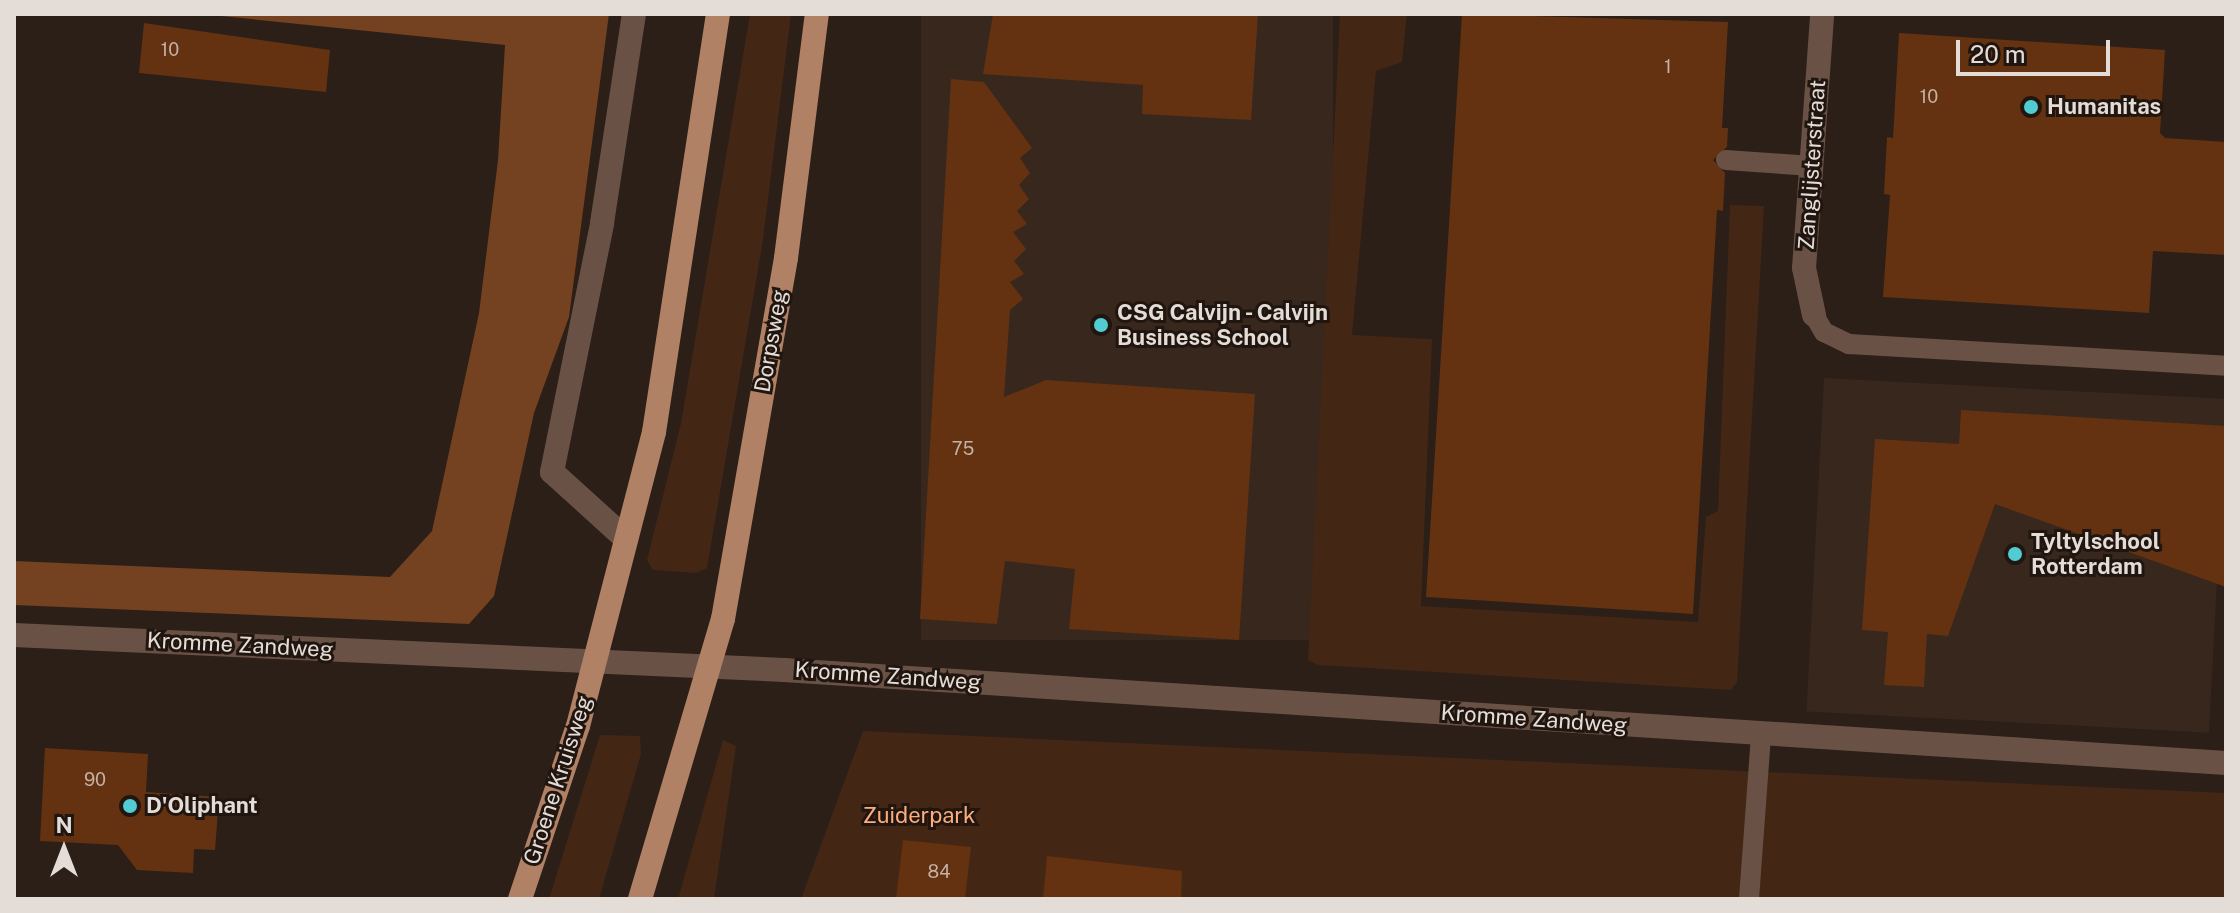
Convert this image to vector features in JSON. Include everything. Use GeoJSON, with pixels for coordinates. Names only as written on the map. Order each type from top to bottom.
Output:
{"type":"FeatureCollection","features":[{"type":"Feature","properties":{"kind":"main road"},"geometry":{"type":"LineString","coordinates":[[594,661],[666,375],[718,14]]}},
{"type":"Feature","properties":{"kind":"main road","name":"Dorpsweg"},"geometry":{"type":"LineString","coordinates":[[711,666],[786,258],[817,14]]}},
{"type":"Feature","properties":{"kind":"main road","name":"Groene Kruisweg"},"geometry":{"type":"LineString","coordinates":[[520,899],[594,661]]}},
{"type":"Feature","properties":{"kind":"main road"},"geometry":{"type":"LineString","coordinates":[[640,899],[686,732],[711,666]]}},
{"type":"Feature","properties":{"kind":"street"},"geometry":{"type":"LineString","coordinates":[[626,539],[552,472],[602,223],[634,14]]}},
{"type":"Feature","properties":{"kind":"street","name":"Zanglijsterstraat"},"geometry":{"type":"LineString","coordinates":[[1814,315],[1804,268],[1822,14]]}},
{"type":"Feature","properties":{"kind":"street","name":"Kromme Zandweg"},"geometry":{"type":"LineString","coordinates":[[14,635],[711,666],[2226,763]]}},
{"type":"Feature","properties":{"kind":"lane"},"geometry":{"type":"LineString","coordinates":[[1726,160],[1812,166]]}},
{"type":"Feature","properties":{"kind":"lane"},"geometry":{"type":"LineString","coordinates":[[1814,315],[1824,332],[1849,344],[2226,366]]}},
{"type":"Feature","properties":{"kind":"lane"},"geometry":{"type":"LineString","coordinates":[[1749,899],[1761,734]]}},
{"type":"Feature","properties":{"kind":"shaded area"},"geometry":{"type":"Polygon","coordinates":[[[201,14],[609,14],[569,317],[534,413],[494,596],[469,624],[14,605],[14,561],[390,577],[432,531],[479,313],[498,160],[505,45],[201,14]]]}},
{"type":"Feature","properties":{"kind":"shaded area","name":"CSG Calvijn - Calvijn Business School"},"geometry":{"type":"Polygon","coordinates":[[[921,14],[1333,14],[1333,640],[921,640],[921,14]]]}},
{"type":"Feature","properties":{"kind":"shaded area","name":"Tyltylschool Rotterdam"},"geometry":{"type":"Polygon","coordinates":[[[1824,378],[2226,399],[2209,733],[1807,712],[1824,378]]]}},
{"type":"Feature","properties":{"kind":"green space"},"geometry":{"type":"Polygon","coordinates":[[[750,14],[791,14],[763,240],[707,568],[696,573],[653,570],[647,560],[681,423],[750,14]]]}},
{"type":"Feature","properties":{"kind":"green space"},"geometry":{"type":"Polygon","coordinates":[[[1340,14],[1407,14],[1402,62],[1376,71],[1352,335],[1432,339],[1421,606],[1698,622],[1706,517],[1718,511],[1730,205],[1764,206],[1737,682],[1731,690],[1318,665],[1308,660],[1340,14]]]}},
{"type":"Feature","properties":{"kind":"green space","name":"Zuiderpark"},"geometry":{"type":"Polygon","coordinates":[[[863,731],[2226,793],[2226,899],[801,899],[863,731]]]}},
{"type":"Feature","properties":{"kind":"green space"},"geometry":{"type":"Polygon","coordinates":[[[600,735],[640,736],[641,754],[599,899],[549,899],[600,735]]]}},
{"type":"Feature","properties":{"kind":"green space"},"geometry":{"type":"Polygon","coordinates":[[[723,740],[736,746],[714,899],[678,899],[723,740]]]}},
{"type":"Feature","properties":{"kind":"building"},"geometry":{"type":"Polygon","coordinates":[[[993,14],[1258,14],[1251,120],[1142,114],[1143,85],[983,74],[993,14]]]}},
{"type":"Feature","properties":{"kind":"building"},"geometry":{"type":"Polygon","coordinates":[[[1462,14],[1728,22],[1722,128],[1728,128],[1727,147],[1713,160],[1725,173],[1723,211],[1717,210],[1693,614],[1426,597],[1462,14]]]}},
{"type":"Feature","properties":{"kind":"building"},"geometry":{"type":"Polygon","coordinates":[[[144,23],[330,50],[326,92],[139,73],[144,23]]]}},
{"type":"Feature","properties":{"kind":"building"},"geometry":{"type":"Polygon","coordinates":[[[1899,33],[2165,50],[2160,133],[2165,138],[2226,142],[2226,255],[2153,251],[2149,313],[1883,297],[1890,195],[1884,194],[1887,137],[1893,138],[1899,33]]]}},
{"type":"Feature","properties":{"kind":"building"},"geometry":{"type":"Polygon","coordinates":[[[951,79],[984,82],[1032,148],[1020,158],[1030,173],[1019,185],[1029,199],[1017,211],[1027,224],[1013,232],[1026,249],[1014,261],[1024,274],[1010,282],[1023,299],[1010,310],[1004,397],[1046,380],[1255,394],[1239,640],[1069,629],[1075,569],[1005,561],[997,624],[920,619],[951,79]]]}},
{"type":"Feature","properties":{"kind":"building"},"geometry":{"type":"Polygon","coordinates":[[[1961,410],[2226,426],[2226,587],[1995,504],[1948,636],[1927,634],[1924,687],[1884,685],[1888,632],[1862,630],[1875,439],[1959,444],[1961,410]]]}},
{"type":"Feature","properties":{"kind":"building","name":"D'Oliphant"},"geometry":{"type":"Polygon","coordinates":[[[45,748],[148,754],[146,792],[219,797],[215,850],[194,849],[193,873],[137,870],[118,845],[40,841],[45,748]]]}},
{"type":"Feature","properties":{"kind":"building"},"geometry":{"type":"Polygon","coordinates":[[[903,840],[971,847],[965,899],[896,899],[903,840]]]}},
{"type":"Feature","properties":{"kind":"building"},"geometry":{"type":"Polygon","coordinates":[[[1047,856],[1182,871],[1181,899],[1043,899],[1047,856]]]}},
{"type":"Feature","properties":{"kind":"place","name":"Humanitas"},"geometry":{"type":"Point","coordinates":[2031,107]}},
{"type":"Feature","properties":{"kind":"place","name":"CSG Calvijn - Calvijn Business School"},"geometry":{"type":"Point","coordinates":[1101,325]}},
{"type":"Feature","properties":{"kind":"place","name":"Tyltylschool Rotterdam"},"geometry":{"type":"Point","coordinates":[2015,554]}},
{"type":"Feature","properties":{"kind":"place","name":"D'Oliphant"},"geometry":{"type":"Point","coordinates":[130,806]}}]}
